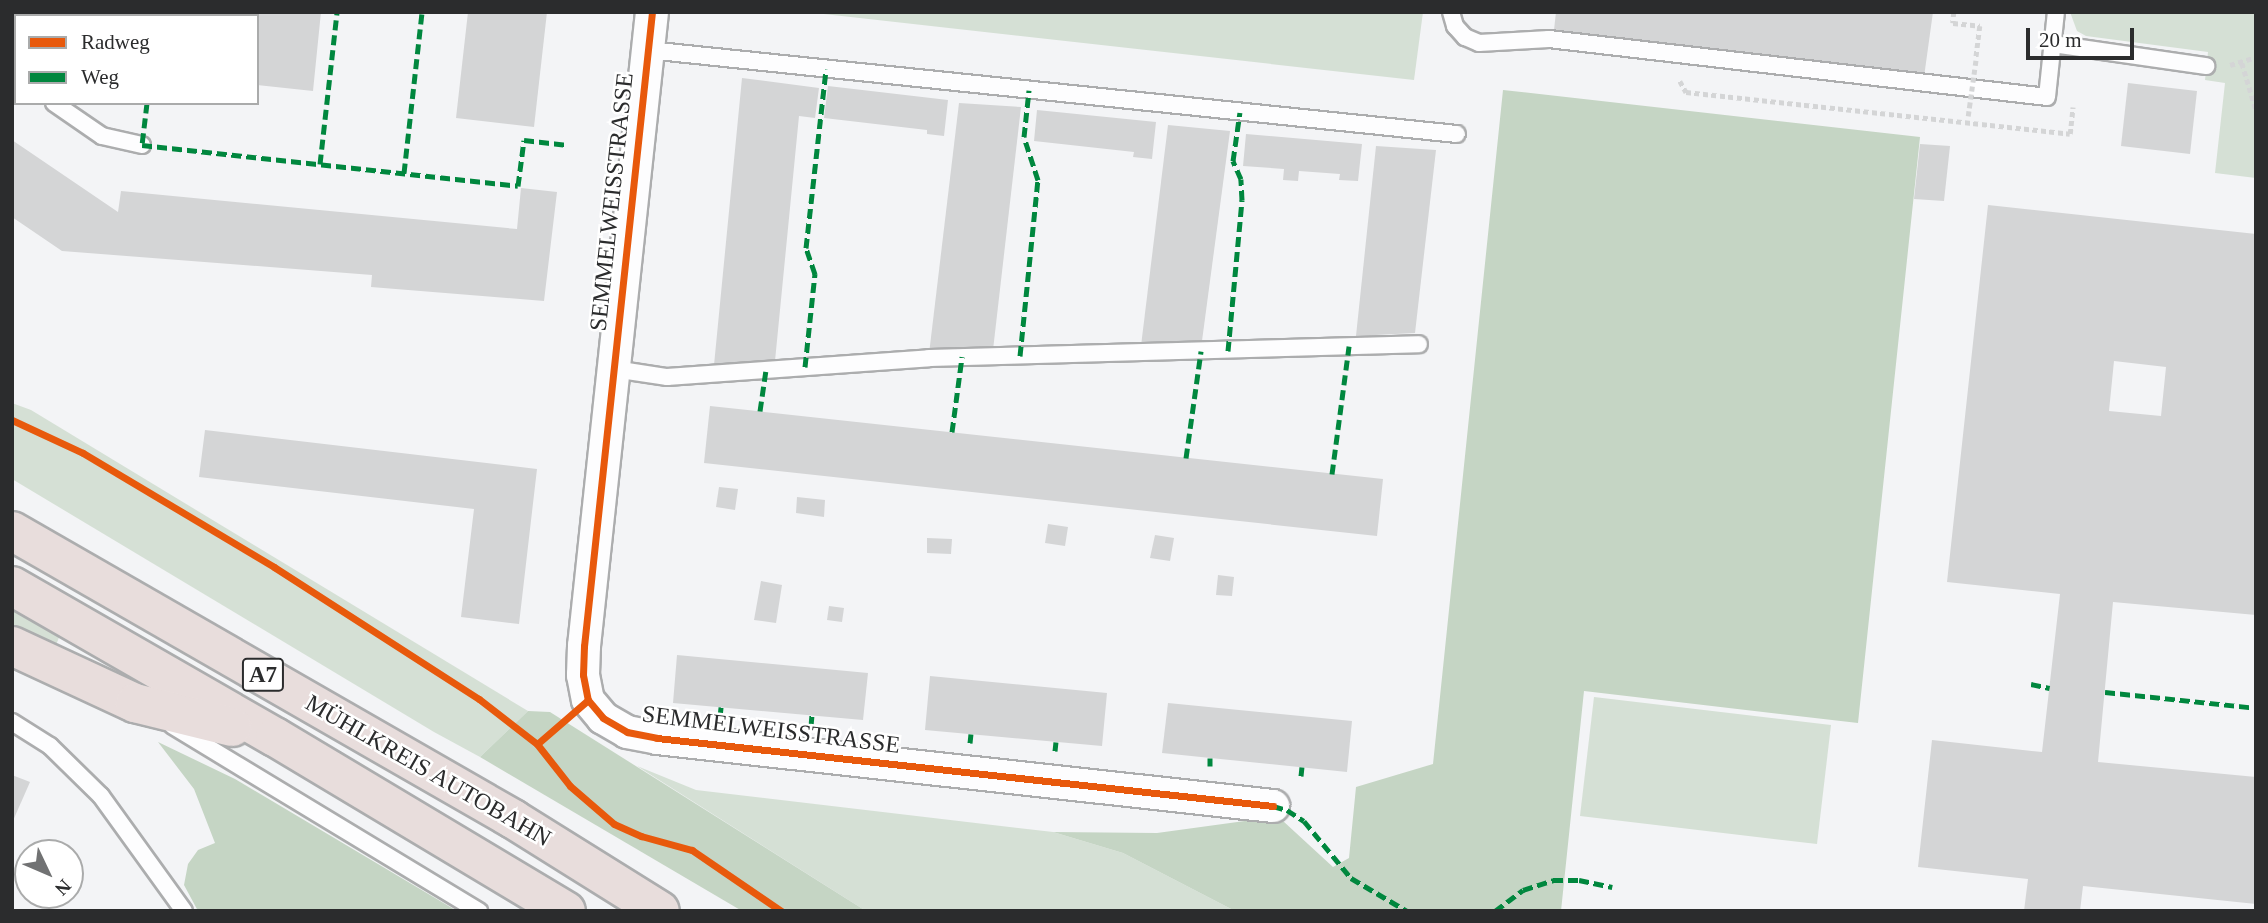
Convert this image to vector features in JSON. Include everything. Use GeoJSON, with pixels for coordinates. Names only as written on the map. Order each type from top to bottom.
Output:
{"type":"FeatureCollection","features":[{"type":"Feature","properties":{"kind":"highway","name":"MÜHLKREIS AUTOBAHN"},"geometry":{"type":"LineString","coordinates":[[12,531],[513,819],[660,911]]}},
{"type":"Feature","properties":{"kind":"highway","name":"MÜHLKREIS AUTOBAHN"},"geometry":{"type":"LineString","coordinates":[[12,586],[275,737],[565,911]]}},
{"type":"Feature","properties":{"kind":"highway"},"geometry":{"type":"LineString","coordinates":[[12,646],[135,703],[275,737]]}},
{"type":"Feature","properties":{"kind":"street","name":"SEMMELWEISSTRASSE"},"geometry":{"type":"LineString","coordinates":[[652,12],[583,674],[588,700],[603,718],[627,732],[657,737],[1273,806]]}},
{"type":"Feature","properties":{"kind":"lane"},"geometry":{"type":"LineString","coordinates":[[1451,12],[1455,26],[1465,37],[1479,43],[1549,39],[2048,97],[2056,12]]}},
{"type":"Feature","properties":{"kind":"lane"},"geometry":{"type":"LineString","coordinates":[[2053,44],[2206,66]]}},
{"type":"Feature","properties":{"kind":"lane"},"geometry":{"type":"LineString","coordinates":[[648,50],[1457,134]]}},
{"type":"Feature","properties":{"kind":"lane"},"geometry":{"type":"LineString","coordinates":[[57,105],[102,136],[142,145]]}},
{"type":"Feature","properties":{"kind":"lane"},"geometry":{"type":"LineString","coordinates":[[614,369],[667,377],[929,358],[1419,344]]}},
{"type":"Feature","properties":{"kind":"lane"},"geometry":{"type":"LineString","coordinates":[[135,703],[479,911]]}},
{"type":"Feature","properties":{"kind":"lane"},"geometry":{"type":"LineString","coordinates":[[12,722],[50,746],[101,796],[184,911]]}},
{"type":"Feature","properties":{"kind":"path"},"geometry":{"type":"LineString","coordinates":[[1954,12],[1953,23],[1980,26],[1968,123]]}},
{"type":"Feature","properties":{"kind":"path"},"geometry":{"type":"LineString","coordinates":[[1663,51],[1686,92],[2070,134]]}},
{"type":"Feature","properties":{"kind":"path"},"geometry":{"type":"LineString","coordinates":[[2242,63],[2256,110]]}},
{"type":"Feature","properties":{"kind":"shaded area"},"geometry":{"type":"Polygon","coordinates":[[[806,12],[1423,12],[1414,80],[806,12]]]}},
{"type":"Feature","properties":{"kind":"shaded area"},"geometry":{"type":"Polygon","coordinates":[[[2070,12],[2256,12],[2256,178],[2215,173],[2225,83],[2205,80],[2208,52],[2086,36],[2077,31],[2070,12]]]}},
{"type":"Feature","properties":{"kind":"shaded area"},"geometry":{"type":"Polygon","coordinates":[[[12,403],[31,410],[528,711],[480,757],[434,732],[12,479],[12,403]]]}},
{"type":"Feature","properties":{"kind":"shaded area"},"geometry":{"type":"Polygon","coordinates":[[[12,609],[60,635],[56,645],[12,626],[12,609]]]}},
{"type":"Feature","properties":{"kind":"shaded area"},"geometry":{"type":"Polygon","coordinates":[[[1594,697],[1831,725],[1817,844],[1580,816],[1594,697]]]}},
{"type":"Feature","properties":{"kind":"shaded area"},"geometry":{"type":"Polygon","coordinates":[[[637,766],[696,790],[1053,832],[1123,853],[1235,911],[866,911],[637,766]]]}},
{"type":"Feature","properties":{"kind":"green space"},"geometry":{"type":"Polygon","coordinates":[[[1503,90],[1920,137],[1858,723],[1584,691],[1561,911],[1235,911],[1123,853],[1053,832],[1157,833],[1252,820],[1283,821],[1333,867],[1349,858],[1356,787],[1433,764],[1503,90]]]}},
{"type":"Feature","properties":{"kind":"green space"},"geometry":{"type":"Polygon","coordinates":[[[528,711],[550,712],[866,911],[742,911],[480,757],[528,711]]]}},
{"type":"Feature","properties":{"kind":"green space"},"geometry":{"type":"Polygon","coordinates":[[[158,742],[235,779],[457,911],[198,911],[184,885],[188,864],[198,850],[215,843],[194,789],[158,742]]]}},
{"type":"Feature","properties":{"kind":"building"},"geometry":{"type":"Polygon","coordinates":[[[321,12],[313,91],[259,85],[259,14],[202,14],[321,12]]]}},
{"type":"Feature","properties":{"kind":"building"},"geometry":{"type":"Polygon","coordinates":[[[468,12],[547,12],[534,127],[456,118],[468,12]]]}},
{"type":"Feature","properties":{"kind":"building"},"geometry":{"type":"Polygon","coordinates":[[[1556,12],[1933,12],[1924,77],[1554,30],[1556,12]]]}},
{"type":"Feature","properties":{"kind":"building"},"geometry":{"type":"Polygon","coordinates":[[[742,78],[819,88],[815,118],[799,116],[775,361],[714,365],[742,78]]]}},
{"type":"Feature","properties":{"kind":"building"},"geometry":{"type":"Polygon","coordinates":[[[2128,83],[2197,91],[2190,154],[2121,146],[2128,83]]]}},
{"type":"Feature","properties":{"kind":"building"},"geometry":{"type":"Polygon","coordinates":[[[828,86],[948,100],[944,136],[927,134],[927,130],[824,118],[828,86]]]}},
{"type":"Feature","properties":{"kind":"building"},"geometry":{"type":"Polygon","coordinates":[[[959,103],[1021,107],[993,350],[929,354],[959,103]]]}},
{"type":"Feature","properties":{"kind":"building"},"geometry":{"type":"Polygon","coordinates":[[[1037,110],[1156,122],[1152,159],[1133,157],[1134,152],[1034,141],[1037,110]]]}},
{"type":"Feature","properties":{"kind":"building"},"geometry":{"type":"Polygon","coordinates":[[[1168,125],[1230,131],[1202,341],[1141,346],[1168,125]]]}},
{"type":"Feature","properties":{"kind":"building"},"geometry":{"type":"Polygon","coordinates":[[[1246,134],[1362,144],[1358,181],[1339,180],[1340,174],[1299,171],[1298,181],[1283,180],[1284,169],[1243,166],[1246,134]]]}},
{"type":"Feature","properties":{"kind":"building"},"geometry":{"type":"Polygon","coordinates":[[[12,140],[118,212],[121,191],[517,229],[521,188],[557,192],[544,301],[371,287],[372,275],[62,251],[12,217],[12,140]]]}},
{"type":"Feature","properties":{"kind":"building"},"geometry":{"type":"Polygon","coordinates":[[[1920,144],[1950,146],[1944,201],[1914,199],[1920,144]]]}},
{"type":"Feature","properties":{"kind":"building"},"geometry":{"type":"Polygon","coordinates":[[[1376,146],[1436,150],[1415,333],[1356,336],[1376,146]]]}},
{"type":"Feature","properties":{"kind":"building"},"geometry":{"type":"Polygon","coordinates":[[[1988,205],[2256,234],[2256,615],[2113,602],[2098,762],[2256,777],[2256,904],[2083,886],[2080,911],[2024,911],[2028,879],[1918,867],[1932,740],[2042,752],[2060,594],[1947,582],[1988,205]],[[2114,361],[2109,411],[2161,416],[2166,367],[2114,361]]]}},
{"type":"Feature","properties":{"kind":"building"},"geometry":{"type":"Polygon","coordinates":[[[710,406],[1383,479],[1377,536],[704,463],[710,406]]]}},
{"type":"Feature","properties":{"kind":"building"},"geometry":{"type":"Polygon","coordinates":[[[205,430],[537,469],[519,624],[461,617],[474,509],[199,477],[205,430]]]}},
{"type":"Feature","properties":{"kind":"building"},"geometry":{"type":"Polygon","coordinates":[[[719,487],[738,489],[735,510],[716,507],[719,487]]]}},
{"type":"Feature","properties":{"kind":"building"},"geometry":{"type":"Polygon","coordinates":[[[797,497],[825,500],[824,517],[796,513],[797,497]]]}},
{"type":"Feature","properties":{"kind":"building"},"geometry":{"type":"Polygon","coordinates":[[[1048,524],[1068,527],[1065,546],[1045,543],[1048,524]]]}},
{"type":"Feature","properties":{"kind":"building"},"geometry":{"type":"Polygon","coordinates":[[[1155,535],[1174,538],[1170,561],[1150,558],[1155,535]]]}},
{"type":"Feature","properties":{"kind":"building"},"geometry":{"type":"Polygon","coordinates":[[[927,538],[952,539],[951,554],[927,553],[927,538]]]}},
{"type":"Feature","properties":{"kind":"building"},"geometry":{"type":"Polygon","coordinates":[[[1218,575],[1234,577],[1232,596],[1216,595],[1218,575]]]}},
{"type":"Feature","properties":{"kind":"building"},"geometry":{"type":"Polygon","coordinates":[[[761,581],[782,585],[776,623],[754,620],[761,581]]]}},
{"type":"Feature","properties":{"kind":"building"},"geometry":{"type":"Polygon","coordinates":[[[829,606],[844,608],[842,622],[827,620],[829,606]]]}},
{"type":"Feature","properties":{"kind":"building"},"geometry":{"type":"Polygon","coordinates":[[[677,655],[868,673],[863,720],[673,703],[677,655]]]}},
{"type":"Feature","properties":{"kind":"building"},"geometry":{"type":"Polygon","coordinates":[[[930,676],[1107,693],[1102,746],[925,730],[930,676]]]}},
{"type":"Feature","properties":{"kind":"building"},"geometry":{"type":"Polygon","coordinates":[[[1168,703],[1352,721],[1347,772],[1162,753],[1168,703]]]}},
{"type":"Feature","properties":{"kind":"building"},"geometry":{"type":"Polygon","coordinates":[[[12,775],[30,782],[12,823],[12,775]]]}},
{"type":"Feature","properties":{"kind":"marked path"},"geometry":{"type":"LineString","coordinates":[[320,164],[337,12]]}},
{"type":"Feature","properties":{"kind":"marked path"},"geometry":{"type":"LineString","coordinates":[[404,173],[422,12]]}},
{"type":"Feature","properties":{"kind":"marked path"},"geometry":{"type":"LineString","coordinates":[[805,367],[815,274],[806,248],[826,69]]}},
{"type":"Feature","properties":{"kind":"marked path"},"geometry":{"type":"LineString","coordinates":[[1020,356],[1038,180],[1024,137],[1029,90]]}},
{"type":"Feature","properties":{"kind":"marked path"},"geometry":{"type":"LineString","coordinates":[[147,105],[142,145],[518,186],[524,140],[568,145]]}},
{"type":"Feature","properties":{"kind":"marked path"},"geometry":{"type":"LineString","coordinates":[[1228,351],[1242,200],[1241,179],[1233,161],[1240,112]]}},
{"type":"Feature","properties":{"kind":"marked path"},"geometry":{"type":"LineString","coordinates":[[1332,474],[1349,346]]}},
{"type":"Feature","properties":{"kind":"marked path"},"geometry":{"type":"LineString","coordinates":[[1186,458],[1201,351]]}},
{"type":"Feature","properties":{"kind":"marked path"},"geometry":{"type":"LineString","coordinates":[[952,432],[962,357]]}},
{"type":"Feature","properties":{"kind":"marked path"},"geometry":{"type":"LineString","coordinates":[[760,411],[766,370]]}},
{"type":"Feature","properties":{"kind":"marked path"},"geometry":{"type":"LineString","coordinates":[[2031,684],[2050,688]]}},
{"type":"Feature","properties":{"kind":"marked path"},"geometry":{"type":"LineString","coordinates":[[2105,692],[2256,708]]}},
{"type":"Feature","properties":{"kind":"marked path"},"geometry":{"type":"LineString","coordinates":[[720,717],[721,707]]}},
{"type":"Feature","properties":{"kind":"marked path"},"geometry":{"type":"LineString","coordinates":[[811,726],[812,715]]}},
{"type":"Feature","properties":{"kind":"marked path"},"geometry":{"type":"LineString","coordinates":[[970,743],[971,734]]}},
{"type":"Feature","properties":{"kind":"marked path"},"geometry":{"type":"LineString","coordinates":[[1055,751],[1056,742]]}},
{"type":"Feature","properties":{"kind":"marked path"},"geometry":{"type":"LineString","coordinates":[[1210,758],[1210,766]]}},
{"type":"Feature","properties":{"kind":"marked path"},"geometry":{"type":"LineString","coordinates":[[1301,776],[1302,767]]}},
{"type":"Feature","properties":{"kind":"marked path"},"geometry":{"type":"LineString","coordinates":[[1273,806],[1287,810],[1304,821],[1351,878],[1407,911]]}},
{"type":"Feature","properties":{"kind":"marked path"},"geometry":{"type":"LineString","coordinates":[[1495,911],[1523,890],[1553,880],[1579,880],[1612,887]]}},
{"type":"Feature","properties":{"kind":"cycle path"},"geometry":{"type":"LineString","coordinates":[[652,12],[584,646],[583,675],[588,700],[603,718],[627,732],[657,738],[1273,806]]}},
{"type":"Feature","properties":{"kind":"cycle path"},"geometry":{"type":"LineString","coordinates":[[12,420],[83,453],[274,567],[479,699],[537,744]]}},
{"type":"Feature","properties":{"kind":"cycle path"},"geometry":{"type":"LineString","coordinates":[[588,700],[537,744],[570,786],[614,824],[641,836],[692,850],[781,911]]}}]}
